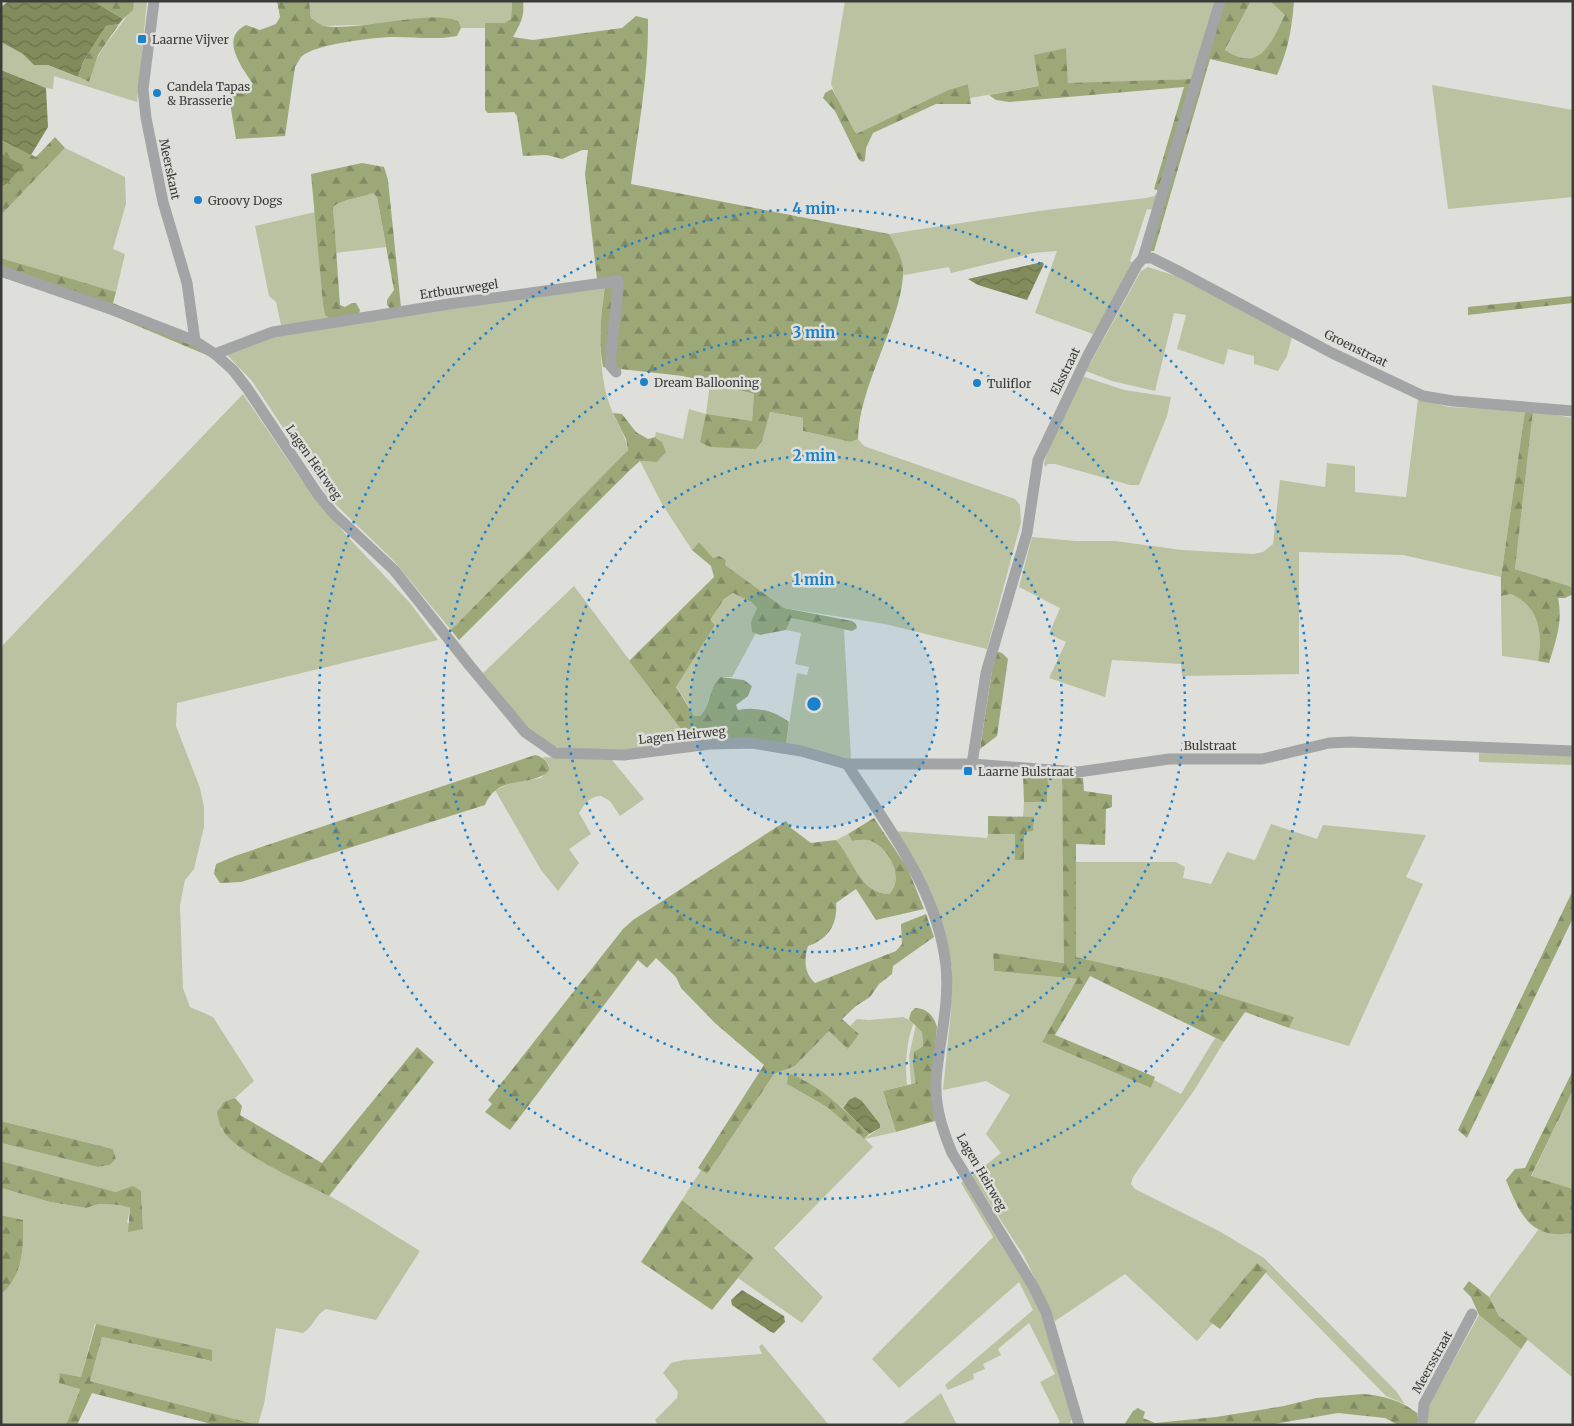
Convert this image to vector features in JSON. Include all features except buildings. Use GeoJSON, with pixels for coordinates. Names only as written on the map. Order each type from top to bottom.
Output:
{"type":"FeatureCollection","features":[{"type":"Feature","properties":{"kind":"street","name":"Meerskant"},"geometry":{"type":"LineString","coordinates":[[154,1],[143,89],[146,118],[163,202],[187,283],[195,341]]}},
{"type":"Feature","properties":{"kind":"street","name":"Elsstraat"},"geometry":{"type":"LineString","coordinates":[[972,764],[986,672],[1027,533],[1038,460],[1087,357],[1137,265],[1143,258],[1220,1]]}},
{"type":"Feature","properties":{"kind":"street","name":"Groenstraat"},"geometry":{"type":"LineString","coordinates":[[1143,258],[1152,258],[1332,353],[1423,396],[1453,401],[1573,411]]}},
{"type":"Feature","properties":{"kind":"street","name":"Lagen Heirweg"},"geometry":{"type":"LineString","coordinates":[[1,271],[128,315],[195,341],[215,354],[247,388],[317,493],[333,513],[394,570],[503,706],[536,741],[555,753],[624,755],[710,744],[752,743],[801,752],[847,764],[911,862],[943,944],[946,968],[946,996],[936,1084],[938,1110],[943,1132],[952,1153],[1033,1286],[1046,1312],[1078,1424]]}},
{"type":"Feature","properties":{"kind":"street","name":"Ertbuurwegel"},"geometry":{"type":"LineString","coordinates":[[215,354],[273,332],[449,304],[618,281],[617,320],[612,340],[610,365],[616,372]]}},
{"type":"Feature","properties":{"kind":"street","name":"Bulstraat"},"geometry":{"type":"LineString","coordinates":[[847,764],[972,764],[1078,772],[1169,758],[1262,759],[1329,743],[1350,742],[1573,750]]}},
{"type":"Feature","properties":{"kind":"street","name":"Meersstraat"},"geometry":{"type":"LineString","coordinates":[[1422,1425],[1424,1404],[1472,1314]]}},
{"type":"Feature","properties":{"kind":"shaded area"},"geometry":{"type":"Polygon","coordinates":[[[134,1],[147,1],[137,102],[54,76],[53,89],[46,88],[1,70],[1,42],[23,54],[34,65],[48,65],[89,82],[97,58],[129,13],[134,1]]]}},
{"type":"Feature","properties":{"kind":"shaded area"},"geometry":{"type":"Polygon","coordinates":[[[309,1],[512,1],[511,19],[504,23],[485,23],[485,28],[461,28],[459,22],[323,26],[311,18],[309,1]]]}},
{"type":"Feature","properties":{"kind":"shaded area"},"geometry":{"type":"Polygon","coordinates":[[[845,1],[1214,1],[1192,79],[1068,84],[1065,48],[1039,86],[970,98],[968,84],[948,90],[856,134],[842,111],[831,84],[845,1]]]}},
{"type":"Feature","properties":{"kind":"shaded area"},"geometry":{"type":"Polygon","coordinates":[[[1251,1],[1270,1],[1286,15],[1270,45],[1256,57],[1248,59],[1237,57],[1225,51],[1251,1]]]}},
{"type":"Feature","properties":{"kind":"shaded area"},"geometry":{"type":"Polygon","coordinates":[[[1432,85],[1573,110],[1573,197],[1448,209],[1432,85]]]}},
{"type":"Feature","properties":{"kind":"shaded area"},"geometry":{"type":"Polygon","coordinates":[[[65,148],[125,177],[126,204],[113,249],[125,254],[116,292],[1,258],[1,215],[65,148]]]}},
{"type":"Feature","properties":{"kind":"shaded area"},"geometry":{"type":"Polygon","coordinates":[[[1159,191],[1154,210],[1147,209],[1130,261],[1134,263],[1093,334],[1035,313],[1057,251],[1033,253],[951,273],[949,267],[904,275],[898,250],[889,234],[1046,210],[1146,198],[1154,196],[1159,191]]]}},
{"type":"Feature","properties":{"kind":"shaded area"},"geometry":{"type":"Polygon","coordinates":[[[373,193],[377,197],[386,247],[335,253],[333,207],[341,202],[373,193]]]}},
{"type":"Feature","properties":{"kind":"shaded area"},"geometry":{"type":"Polygon","coordinates":[[[315,212],[323,305],[325,315],[331,320],[281,325],[276,302],[269,296],[255,226],[315,212]]]}},
{"type":"Feature","properties":{"kind":"shaded area"},"geometry":{"type":"Polygon","coordinates":[[[1148,267],[1179,277],[1292,337],[1287,356],[1278,371],[1254,364],[1254,356],[1228,349],[1224,365],[1177,349],[1186,315],[1174,313],[1155,391],[1112,381],[1086,371],[1141,271],[1148,267]]]}},
{"type":"Feature","properties":{"kind":"shaded area"},"geometry":{"type":"Polygon","coordinates":[[[605,286],[600,343],[602,373],[610,407],[628,450],[451,630],[394,561],[331,500],[252,381],[227,355],[276,335],[605,286]]]}},
{"type":"Feature","properties":{"kind":"shaded area"},"geometry":{"type":"Polygon","coordinates":[[[1082,376],[1124,390],[1171,397],[1167,416],[1139,485],[1130,485],[1055,464],[1048,464],[1045,467],[1044,463],[1048,451],[1082,376]]]}},
{"type":"Feature","properties":{"kind":"shaded area"},"geometry":{"type":"Polygon","coordinates":[[[710,383],[754,394],[752,422],[762,441],[769,412],[803,418],[803,431],[851,442],[858,439],[864,446],[1015,499],[1020,505],[1021,522],[987,649],[885,624],[784,608],[713,559],[699,542],[692,550],[662,504],[640,461],[657,462],[662,442],[655,437],[656,432],[683,439],[689,409],[706,414],[710,383]]]}},
{"type":"Feature","properties":{"kind":"shaded area"},"geometry":{"type":"Polygon","coordinates":[[[243,394],[300,478],[347,536],[410,603],[438,640],[177,703],[176,726],[200,788],[204,807],[204,827],[194,869],[185,880],[180,905],[183,988],[190,1007],[213,1017],[254,1081],[235,1098],[224,1103],[221,1129],[259,1159],[363,1215],[420,1251],[376,1320],[326,1309],[319,1314],[303,1333],[276,1328],[264,1404],[258,1425],[90,1381],[102,1337],[211,1361],[95,1324],[81,1377],[60,1373],[80,1388],[66,1425],[1,1425],[1,1294],[14,1279],[21,1260],[23,1220],[1,1215],[1,1188],[50,1202],[86,1208],[99,1204],[120,1205],[130,1208],[127,1223],[143,1229],[141,1191],[116,1192],[1,1161],[1,1143],[98,1167],[110,1165],[116,1159],[113,1149],[1,1121],[1,647],[243,394]]]}},
{"type":"Feature","properties":{"kind":"shaded area"},"geometry":{"type":"Polygon","coordinates":[[[1418,399],[1449,407],[1525,411],[1501,577],[1403,555],[1299,552],[1299,674],[1182,676],[1181,664],[1112,660],[1105,697],[1049,678],[1066,642],[1049,634],[1060,608],[1019,587],[1032,537],[1076,541],[1115,541],[1182,550],[1253,554],[1263,552],[1273,544],[1280,480],[1325,487],[1327,463],[1355,466],[1355,492],[1406,497],[1418,399]]]}},
{"type":"Feature","properties":{"kind":"shaded area"},"geometry":{"type":"Polygon","coordinates":[[[1533,411],[1573,418],[1573,590],[1572,587],[1515,569],[1533,411]]]}},
{"type":"Feature","properties":{"kind":"shaded area"},"geometry":{"type":"Polygon","coordinates":[[[574,586],[690,741],[617,751],[577,751],[560,748],[538,737],[513,711],[483,673],[574,586]]]}},
{"type":"Feature","properties":{"kind":"shaded area"},"geometry":{"type":"Polygon","coordinates":[[[733,593],[751,602],[757,608],[752,632],[756,633],[732,677],[720,677],[716,681],[704,712],[700,716],[694,716],[676,686],[715,625],[709,620],[724,599],[733,593]]]}},
{"type":"Feature","properties":{"kind":"shaded area"},"geometry":{"type":"Polygon","coordinates":[[[1511,594],[1528,606],[1534,614],[1540,641],[1538,661],[1502,656],[1501,596],[1511,594]]]}},
{"type":"Feature","properties":{"kind":"shaded area"},"geometry":{"type":"Polygon","coordinates":[[[790,618],[844,629],[851,759],[786,744],[797,673],[807,675],[809,667],[795,664],[801,633],[786,630],[790,618]]]}},
{"type":"Feature","properties":{"kind":"shaded area"},"geometry":{"type":"Polygon","coordinates":[[[1479,752],[1573,756],[1573,765],[1479,762],[1479,752]]]}},
{"type":"Feature","properties":{"kind":"shaded area"},"geometry":{"type":"Polygon","coordinates":[[[543,757],[612,760],[644,799],[620,816],[610,801],[601,796],[594,797],[585,804],[579,813],[591,834],[569,849],[579,863],[558,891],[541,870],[495,790],[515,782],[541,778],[549,765],[543,757]]]}},
{"type":"Feature","properties":{"kind":"shaded area"},"geometry":{"type":"Polygon","coordinates":[[[1048,776],[1062,777],[1065,963],[993,954],[994,971],[1077,979],[1042,1042],[1151,1088],[1154,1080],[1181,1094],[1215,1038],[1224,1042],[1195,1089],[1133,1177],[1131,1184],[1135,1189],[1219,1231],[1264,1258],[1396,1391],[1405,1404],[1386,1396],[1257,1264],[1210,1321],[1213,1323],[1197,1341],[1125,1274],[1055,1321],[1024,1256],[972,1176],[1001,1153],[986,1134],[1010,1095],[986,1081],[943,1090],[951,1011],[952,967],[895,831],[987,838],[988,834],[1015,834],[1015,860],[1024,860],[1024,831],[1033,817],[1023,817],[1024,802],[1047,802],[1048,776]]]}},
{"type":"Feature","properties":{"kind":"shaded area"},"geometry":{"type":"Polygon","coordinates":[[[1271,824],[1317,839],[1323,825],[1426,835],[1406,877],[1423,884],[1349,1046],[1289,1028],[1293,1017],[1167,978],[1076,957],[1076,862],[1176,862],[1185,867],[1183,878],[1211,884],[1227,852],[1255,860],[1271,824]]]}},
{"type":"Feature","properties":{"kind":"shaded area"},"geometry":{"type":"Polygon","coordinates":[[[848,834],[852,841],[873,841],[891,859],[894,866],[895,881],[889,894],[870,888],[858,873],[836,840],[848,834]]]}},
{"type":"Feature","properties":{"kind":"shaded area"},"geometry":{"type":"Polygon","coordinates":[[[903,1017],[914,1022],[907,1053],[907,1085],[883,1091],[896,1132],[865,1139],[873,1147],[774,1248],[823,1297],[802,1323],[738,1278],[754,1258],[682,1200],[701,1170],[707,1174],[774,1074],[795,1066],[829,1031],[859,1034],[850,1026],[857,1019],[869,1020],[903,1017]],[[803,1079],[787,1084],[827,1107],[864,1139],[880,1128],[880,1124],[862,1101],[846,1103],[843,1108],[803,1079]]]}},
{"type":"Feature","properties":{"kind":"shaded area"},"geometry":{"type":"Polygon","coordinates":[[[916,1024],[922,1032],[923,1046],[918,1049],[913,1065],[917,1083],[911,1084],[909,1056],[916,1024]]]}},
{"type":"Feature","properties":{"kind":"shaded area"},"geometry":{"type":"Polygon","coordinates":[[[1573,1090],[1573,1189],[1531,1177],[1573,1090]]]}},
{"type":"Feature","properties":{"kind":"shaded area"},"geometry":{"type":"Polygon","coordinates":[[[965,1180],[1028,1286],[1042,1314],[1072,1419],[1069,1425],[1056,1425],[1060,1422],[1040,1382],[1055,1374],[1029,1323],[998,1349],[1001,1355],[983,1364],[985,1369],[973,1374],[974,1379],[948,1390],[945,1385],[1033,1310],[1019,1282],[899,1388],[872,1359],[993,1237],[961,1183],[965,1180]]]}},
{"type":"Feature","properties":{"kind":"shaded area"},"geometry":{"type":"Polygon","coordinates":[[[1538,1230],[1562,1234],[1573,1233],[1573,1378],[1499,1316],[1489,1297],[1538,1230]]]}},
{"type":"Feature","properties":{"kind":"shaded area"},"geometry":{"type":"Polygon","coordinates":[[[1479,1315],[1521,1349],[1473,1425],[1429,1425],[1426,1417],[1429,1405],[1479,1315]]]}},
{"type":"Feature","properties":{"kind":"shaded area"},"geometry":{"type":"Polygon","coordinates":[[[762,1344],[829,1425],[658,1425],[655,1420],[677,1398],[678,1392],[663,1373],[671,1363],[684,1360],[762,1354],[759,1347],[762,1344]]]}},
{"type":"Feature","properties":{"kind":"shaded area"},"geometry":{"type":"Polygon","coordinates":[[[941,1393],[957,1425],[901,1425],[941,1393]]]}},
{"type":"Feature","properties":{"kind":"green space"},"geometry":{"type":"Polygon","coordinates":[[[93,1],[134,1],[133,10],[123,19],[93,1]]]}},
{"type":"Feature","properties":{"kind":"green space"},"geometry":{"type":"Polygon","coordinates":[[[277,1],[309,1],[311,18],[324,26],[356,26],[415,19],[448,18],[459,22],[461,28],[457,36],[374,38],[345,42],[308,52],[301,57],[295,67],[285,136],[236,139],[229,97],[253,84],[235,53],[234,37],[246,25],[260,30],[276,24],[280,17],[277,1]]]}},
{"type":"Feature","properties":{"kind":"green space"},"geometry":{"type":"Polygon","coordinates":[[[512,1],[523,1],[521,20],[513,37],[533,40],[622,28],[636,16],[648,19],[645,81],[631,184],[889,234],[897,249],[903,271],[900,297],[871,378],[860,419],[858,439],[851,442],[803,431],[803,418],[770,412],[762,441],[756,449],[710,447],[700,442],[706,414],[752,421],[754,394],[683,376],[603,367],[601,326],[605,286],[597,279],[585,174],[588,150],[582,150],[562,159],[547,155],[523,156],[517,116],[514,112],[488,113],[485,110],[485,23],[504,23],[511,19],[512,1]]]}},
{"type":"Feature","properties":{"kind":"green space"},"geometry":{"type":"Polygon","coordinates":[[[1225,1],[1251,1],[1225,50],[1237,57],[1247,59],[1256,57],[1263,52],[1275,36],[1285,15],[1270,1],[1294,1],[1287,48],[1277,75],[1210,59],[1154,251],[1148,251],[1225,1]]]}},
{"type":"Feature","properties":{"kind":"green space"},"geometry":{"type":"Polygon","coordinates":[[[119,24],[98,55],[89,82],[78,77],[83,62],[106,26],[119,24]]]}},
{"type":"Feature","properties":{"kind":"green space"},"geometry":{"type":"Polygon","coordinates":[[[1066,48],[1068,83],[1192,79],[1159,191],[1154,189],[1184,87],[1009,102],[996,100],[989,95],[1039,86],[1034,55],[1066,48]]]}},
{"type":"Feature","properties":{"kind":"green space"},"geometry":{"type":"Polygon","coordinates":[[[968,84],[971,104],[936,104],[873,133],[866,148],[865,160],[863,162],[859,160],[835,111],[823,98],[825,93],[832,89],[856,134],[948,90],[968,84]]]}},
{"type":"Feature","properties":{"kind":"green space"},"geometry":{"type":"Polygon","coordinates":[[[55,137],[65,148],[1,215],[1,187],[7,184],[22,165],[1,154],[1,140],[36,157],[55,137]]]}},
{"type":"Feature","properties":{"kind":"green space"},"geometry":{"type":"Polygon","coordinates":[[[362,163],[384,167],[388,180],[401,307],[392,310],[387,305],[387,300],[394,290],[377,197],[373,193],[341,202],[333,207],[340,305],[345,307],[356,303],[360,310],[359,314],[331,320],[325,315],[323,305],[311,174],[362,163]]]}},
{"type":"Feature","properties":{"kind":"green space"},"geometry":{"type":"Polygon","coordinates":[[[1,258],[116,292],[113,303],[185,334],[209,356],[83,303],[1,277],[1,258]]]}},
{"type":"Feature","properties":{"kind":"green space"},"geometry":{"type":"Polygon","coordinates":[[[1573,296],[1573,303],[1468,315],[1468,307],[1573,296]]]}},
{"type":"Feature","properties":{"kind":"green space"},"geometry":{"type":"Polygon","coordinates":[[[1525,411],[1533,411],[1515,569],[1572,587],[1573,594],[1565,598],[1558,598],[1559,623],[1549,663],[1538,661],[1540,641],[1534,614],[1528,606],[1511,594],[1501,596],[1501,577],[1525,411]]]}},
{"type":"Feature","properties":{"kind":"green space"},"geometry":{"type":"Polygon","coordinates":[[[613,413],[622,414],[636,432],[648,439],[655,437],[662,442],[666,452],[657,462],[640,461],[630,470],[459,640],[451,630],[628,450],[626,439],[613,413]]]}},
{"type":"Feature","properties":{"kind":"green space"},"geometry":{"type":"Polygon","coordinates":[[[699,542],[713,558],[719,556],[726,560],[725,565],[784,608],[852,621],[856,624],[857,628],[852,631],[791,618],[786,630],[760,635],[752,632],[751,622],[757,608],[751,602],[733,593],[724,599],[710,620],[715,625],[676,687],[694,716],[700,716],[704,712],[716,681],[720,677],[744,680],[752,686],[748,696],[736,705],[738,710],[765,710],[789,722],[786,744],[717,737],[690,741],[629,661],[714,577],[711,566],[692,550],[699,542]]]}},
{"type":"Feature","properties":{"kind":"green space"},"geometry":{"type":"Polygon","coordinates":[[[995,651],[1002,653],[1008,659],[997,736],[980,749],[995,651]]]}},
{"type":"Feature","properties":{"kind":"green space"},"geometry":{"type":"Polygon","coordinates":[[[535,755],[545,760],[549,771],[533,779],[497,789],[490,795],[485,805],[241,882],[220,883],[214,874],[216,864],[235,856],[535,755]]]}},
{"type":"Feature","properties":{"kind":"green space"},"geometry":{"type":"Polygon","coordinates":[[[1023,775],[1048,776],[1047,802],[1024,802],[1023,775]]]}},
{"type":"Feature","properties":{"kind":"green space"},"geometry":{"type":"Polygon","coordinates":[[[1062,777],[1083,778],[1084,791],[1112,795],[1112,807],[1106,809],[1105,845],[1076,844],[1076,957],[1167,978],[1294,1017],[1289,1028],[1245,1012],[1224,1042],[1090,976],[1055,1035],[1155,1077],[1151,1088],[1042,1042],[1077,979],[994,971],[993,953],[1064,963],[1062,777]]]}},
{"type":"Feature","properties":{"kind":"green space"},"geometry":{"type":"Polygon","coordinates":[[[988,816],[1034,817],[1033,831],[1024,832],[1024,860],[1015,860],[1015,834],[988,834],[988,816]]]}},
{"type":"Feature","properties":{"kind":"green space"},"geometry":{"type":"Polygon","coordinates":[[[874,818],[908,869],[924,909],[876,920],[856,889],[836,903],[835,918],[826,935],[808,946],[806,961],[807,971],[811,979],[815,983],[896,951],[902,944],[901,924],[926,914],[934,937],[893,966],[892,974],[879,984],[870,997],[856,1006],[842,1019],[859,1034],[848,1049],[829,1031],[795,1066],[774,1074],[707,1174],[698,1168],[764,1065],[715,1023],[681,988],[676,977],[656,958],[647,968],[638,960],[510,1130],[485,1112],[492,1104],[488,1100],[623,929],[633,920],[786,821],[791,828],[811,843],[836,840],[870,888],[889,894],[893,888],[895,874],[894,866],[886,853],[881,847],[870,840],[852,841],[848,834],[874,818]]]}},
{"type":"Feature","properties":{"kind":"green space"},"geometry":{"type":"Polygon","coordinates":[[[1573,890],[1573,918],[1467,1138],[1458,1130],[1573,890]]]}},
{"type":"Feature","properties":{"kind":"green space"},"geometry":{"type":"Polygon","coordinates":[[[915,1008],[923,1009],[929,1013],[937,1027],[931,1093],[935,1121],[896,1132],[883,1091],[916,1083],[913,1065],[914,1052],[923,1046],[922,1032],[909,1019],[911,1012],[915,1008]]]}},
{"type":"Feature","properties":{"kind":"green space"},"geometry":{"type":"Polygon","coordinates":[[[417,1047],[434,1062],[329,1196],[253,1156],[228,1137],[220,1125],[217,1112],[224,1102],[235,1098],[242,1106],[240,1115],[322,1163],[417,1047]]]}},
{"type":"Feature","properties":{"kind":"green space"},"geometry":{"type":"Polygon","coordinates":[[[1573,1070],[1573,1090],[1531,1176],[1573,1189],[1573,1233],[1558,1234],[1546,1232],[1529,1222],[1516,1204],[1506,1180],[1515,1169],[1525,1168],[1573,1070]]]}},
{"type":"Feature","properties":{"kind":"green space"},"geometry":{"type":"Polygon","coordinates":[[[791,1074],[823,1092],[869,1134],[864,1139],[827,1107],[787,1084],[788,1076],[791,1074]]]}},
{"type":"Feature","properties":{"kind":"green space"},"geometry":{"type":"Polygon","coordinates":[[[1,1121],[113,1149],[116,1159],[110,1165],[98,1167],[1,1143],[1,1121]]]}},
{"type":"Feature","properties":{"kind":"green space"},"geometry":{"type":"Polygon","coordinates":[[[1,1161],[116,1192],[133,1186],[141,1191],[143,1229],[128,1232],[130,1208],[120,1205],[99,1204],[86,1208],[50,1202],[1,1188],[1,1161]]]}},
{"type":"Feature","properties":{"kind":"green space"},"geometry":{"type":"Polygon","coordinates":[[[682,1200],[754,1258],[712,1310],[641,1262],[682,1200]]]}},
{"type":"Feature","properties":{"kind":"green space"},"geometry":{"type":"Polygon","coordinates":[[[1,1215],[23,1220],[23,1230],[21,1260],[18,1270],[14,1279],[1,1294],[1,1215]]]}},
{"type":"Feature","properties":{"kind":"green space"},"geometry":{"type":"Polygon","coordinates":[[[1257,1263],[1267,1271],[1220,1329],[1209,1321],[1257,1263]]]}},
{"type":"Feature","properties":{"kind":"green space"},"geometry":{"type":"Polygon","coordinates":[[[1469,1281],[1489,1297],[1499,1316],[1528,1339],[1521,1349],[1479,1315],[1471,1297],[1463,1289],[1469,1281]]]}},
{"type":"Feature","properties":{"kind":"green space"},"geometry":{"type":"Polygon","coordinates":[[[96,1324],[212,1350],[212,1361],[102,1337],[90,1381],[258,1425],[215,1425],[92,1393],[77,1425],[66,1425],[80,1389],[59,1383],[60,1373],[81,1377],[96,1324]]]}},
{"type":"Feature","properties":{"kind":"green space"},"geometry":{"type":"Polygon","coordinates":[[[1363,1394],[1385,1397],[1404,1405],[1417,1413],[1418,1425],[1398,1425],[1385,1418],[1338,1413],[1268,1425],[1124,1425],[1133,1411],[1138,1408],[1145,1412],[1143,1418],[1155,1423],[1216,1417],[1284,1406],[1316,1398],[1363,1394]]]}},
{"type":"Feature","properties":{"kind":"water"},"geometry":{"type":"Polygon","coordinates":[[[9,1],[93,1],[123,19],[119,24],[106,26],[83,62],[78,77],[48,65],[34,65],[23,54],[1,42],[1,7],[9,1]]]}},
{"type":"Feature","properties":{"kind":"water"},"geometry":{"type":"Polygon","coordinates":[[[1,70],[46,88],[48,127],[31,155],[1,140],[1,70]]]}},
{"type":"Feature","properties":{"kind":"water"},"geometry":{"type":"Polygon","coordinates":[[[1,154],[23,165],[7,184],[1,187],[1,154]]]}},
{"type":"Feature","properties":{"kind":"water"},"geometry":{"type":"Polygon","coordinates":[[[1042,262],[1044,264],[1027,300],[978,285],[968,279],[1042,262]]]}},
{"type":"Feature","properties":{"kind":"water"},"geometry":{"type":"Polygon","coordinates":[[[855,1097],[862,1101],[880,1124],[880,1128],[869,1134],[843,1108],[849,1100],[855,1097]]]}},
{"type":"Feature","properties":{"kind":"water"},"geometry":{"type":"Polygon","coordinates":[[[742,1290],[784,1316],[785,1322],[774,1333],[732,1305],[731,1300],[742,1290]]]}},
{"type":"Feature","properties":{"kind":"place","name":"Laarne Vijver"},"geometry":{"type":"Point","coordinates":[142,39]}},
{"type":"Feature","properties":{"kind":"place","name":"Candela Tapas & Brasserie"},"geometry":{"type":"Point","coordinates":[157,93]}},
{"type":"Feature","properties":{"kind":"place","name":"Groovy Dogs"},"geometry":{"type":"Point","coordinates":[198,200]}},
{"type":"Feature","properties":{"kind":"place","name":"Dream Ballooning"},"geometry":{"type":"Point","coordinates":[644,382]}},
{"type":"Feature","properties":{"kind":"place","name":"Tuliflor"},"geometry":{"type":"Point","coordinates":[977,383]}},
{"type":"Feature","properties":{"kind":"place","name":"Laarne Bulstraat"},"geometry":{"type":"Point","coordinates":[968,771]}}]}
